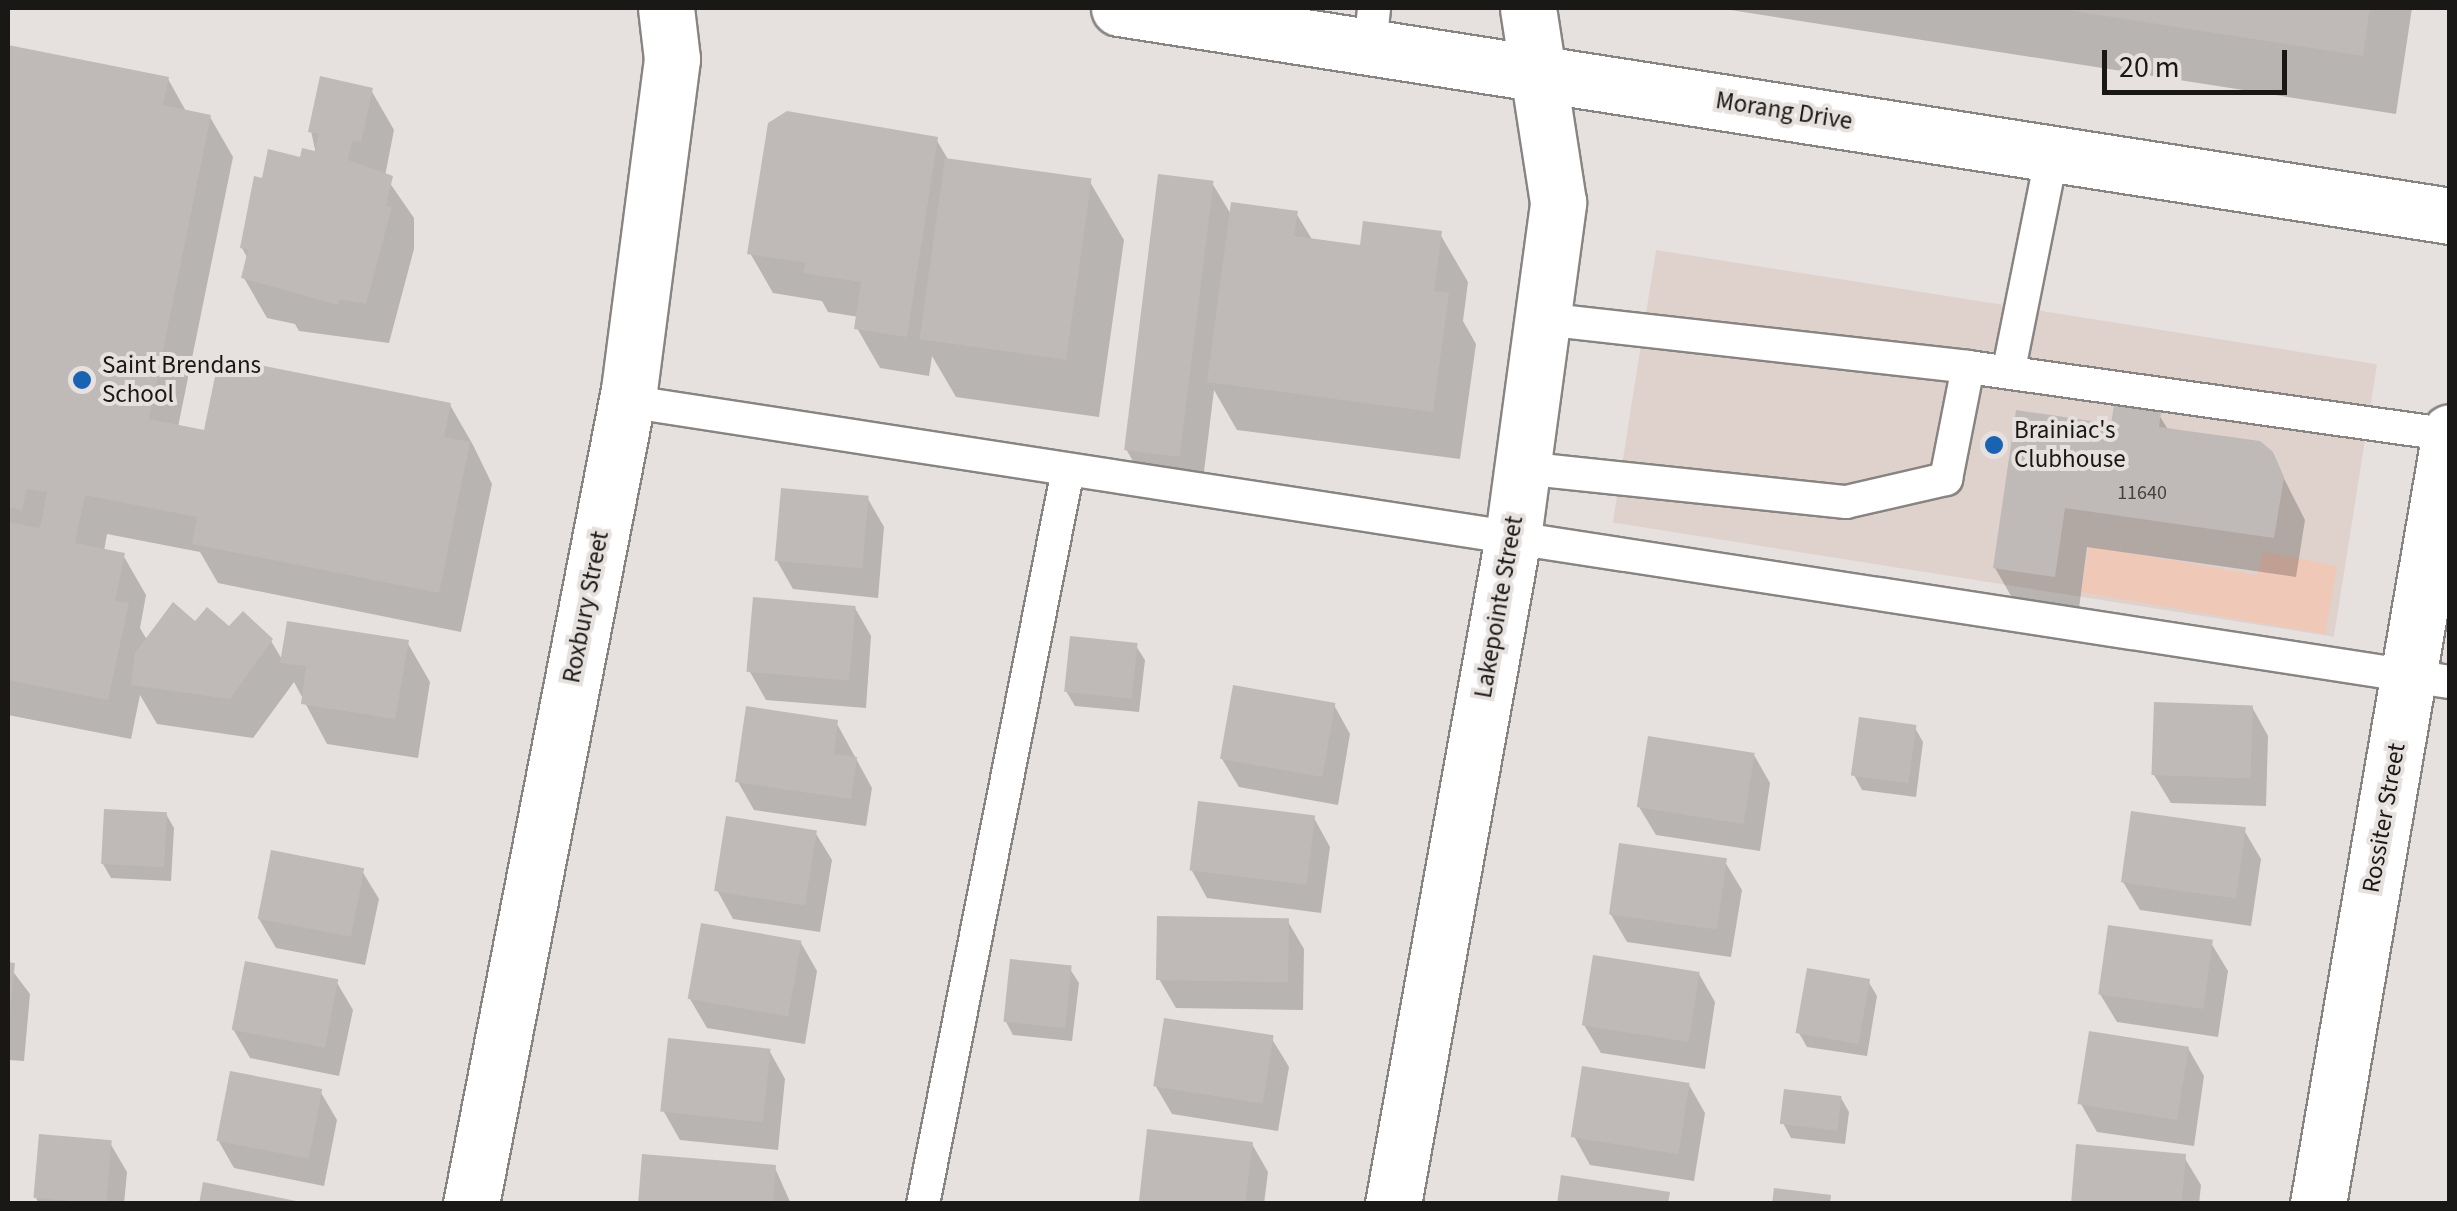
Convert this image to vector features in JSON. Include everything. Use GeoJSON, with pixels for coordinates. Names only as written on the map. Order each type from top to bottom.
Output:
{"type":"FeatureCollection","features":[{"type":"Feature","properties":{"kind":"street","name":"Roxbury Street"},"geometry":{"type":"LineString","coordinates":[[471,1204],[626,401],[672,60],[666,8]]}},
{"type":"Feature","properties":{"kind":"street","name":"Morang Drive"},"geometry":{"type":"LineString","coordinates":[[1130,8],[1372,27],[1542,73],[2450,216]]}},
{"type":"Feature","properties":{"kind":"street","name":"Lakepointe Street"},"geometry":{"type":"LineString","coordinates":[[1394,1204],[1513,537],[1558,202],[1542,73],[1528,8]]}},
{"type":"Feature","properties":{"kind":"street","name":"Rossiter Street"},"geometry":{"type":"LineString","coordinates":[[2318,1204],[2429,679],[2449,434]]}},
{"type":"Feature","properties":{"kind":"lane"},"geometry":{"type":"LineString","coordinates":[[2009,369],[2052,154]]}},
{"type":"Feature","properties":{"kind":"lane"},"geometry":{"type":"LineString","coordinates":[[1542,319],[2009,369],[2449,434]]}},
{"type":"Feature","properties":{"kind":"lane"},"geometry":{"type":"LineString","coordinates":[[1522,468],[1846,502],[1946,478],[1968,367]]}},
{"type":"Feature","properties":{"kind":"lane"},"geometry":{"type":"LineString","coordinates":[[626,401],[2429,679]]}},
{"type":"Feature","properties":{"kind":"lane"},"geometry":{"type":"LineString","coordinates":[[923,1204],[1068,470]]}},
{"type":"Feature","properties":{"kind":"shaded area","name":"Brainiac's Clubhouse"},"geometry":{"type":"Polygon","coordinates":[[[1656,250],[2377,364],[2334,637],[1613,523],[1656,250]]]}},
{"type":"Feature","properties":{"kind":"shaded area"},"geometry":{"type":"Polygon","coordinates":[[[2089,546],[2257,575],[2263,552],[2337,566],[2325,634],[2081,592],[2089,546]]]}},
{"type":"Feature","properties":{"kind":"building"},"geometry":{"type":"Polygon","coordinates":[[[2054,8],[2370,8],[2363,56],[2054,8]]]}},
{"type":"Feature","properties":{"kind":"building","name":"Saint Brendans School"},"geometry":{"type":"Polygon","coordinates":[[[8,45],[169,77],[163,105],[211,115],[149,419],[204,430],[219,357],[451,403],[444,437],[470,442],[439,593],[192,544],[197,517],[85,495],[75,543],[125,553],[115,601],[129,603],[108,700],[8,680],[8,522],[40,528],[47,492],[27,489],[22,510],[8,507],[8,45]]]}},
{"type":"Feature","properties":{"kind":"building"},"geometry":{"type":"Polygon","coordinates":[[[320,76],[373,88],[361,142],[352,141],[348,160],[393,176],[386,206],[392,207],[366,304],[339,299],[338,305],[241,278],[248,250],[240,248],[254,176],[262,178],[268,149],[300,157],[302,148],[315,151],[319,134],[308,132],[320,76]]]}},
{"type":"Feature","properties":{"kind":"building"},"geometry":{"type":"Polygon","coordinates":[[[787,111],[938,137],[907,337],[854,329],[861,282],[803,273],[806,263],[747,254],[768,123],[787,111]]]}},
{"type":"Feature","properties":{"kind":"building"},"geometry":{"type":"Polygon","coordinates":[[[945,158],[1092,179],[1066,360],[920,339],[945,158]]]}},
{"type":"Feature","properties":{"kind":"building"},"geometry":{"type":"Polygon","coordinates":[[[1158,174],[1214,181],[1180,457],[1124,450],[1158,174]]]}},
{"type":"Feature","properties":{"kind":"building"},"geometry":{"type":"Polygon","coordinates":[[[1231,202],[1298,211],[1294,236],[1360,245],[1363,221],[1442,231],[1434,291],[1449,293],[1433,412],[1207,382],[1231,202]]]}},
{"type":"Feature","properties":{"kind":"building"},"geometry":{"type":"Polygon","coordinates":[[[2114,405],[2161,412],[2159,427],[2260,441],[2273,452],[2284,477],[2274,538],[2065,508],[2055,577],[1993,568],[2016,410],[2111,424],[2114,405]]]}},
{"type":"Feature","properties":{"kind":"building"},"geometry":{"type":"Polygon","coordinates":[[[781,488],[869,496],[862,568],[775,561],[781,488]]]}},
{"type":"Feature","properties":{"kind":"building"},"geometry":{"type":"Polygon","coordinates":[[[753,597],[856,606],[849,681],[746,672],[753,597]]]}},
{"type":"Feature","properties":{"kind":"building"},"geometry":{"type":"Polygon","coordinates":[[[173,602],[195,621],[207,607],[229,626],[243,611],[273,639],[230,699],[131,685],[135,653],[173,602]]]}},
{"type":"Feature","properties":{"kind":"building"},"geometry":{"type":"Polygon","coordinates":[[[287,621],[409,640],[395,719],[301,704],[306,666],[280,663],[287,621]]]}},
{"type":"Feature","properties":{"kind":"building"},"geometry":{"type":"Polygon","coordinates":[[[1070,636],[1138,643],[1132,699],[1064,692],[1070,636]]]}},
{"type":"Feature","properties":{"kind":"building"},"geometry":{"type":"Polygon","coordinates":[[[1233,685],[1335,703],[1322,777],[1220,759],[1233,685]]]}},
{"type":"Feature","properties":{"kind":"building"},"geometry":{"type":"Polygon","coordinates":[[[2154,702],[2253,705],[2250,778],[2151,775],[2154,702]]]}},
{"type":"Feature","properties":{"kind":"building"},"geometry":{"type":"Polygon","coordinates":[[[746,706],[838,720],[834,754],[857,757],[851,799],[735,782],[746,706]]]}},
{"type":"Feature","properties":{"kind":"building"},"geometry":{"type":"Polygon","coordinates":[[[1859,717],[1916,725],[1908,783],[1851,775],[1859,717]]]}},
{"type":"Feature","properties":{"kind":"building"},"geometry":{"type":"Polygon","coordinates":[[[1648,736],[1755,753],[1743,824],[1637,807],[1648,736]]]}},
{"type":"Feature","properties":{"kind":"building"},"geometry":{"type":"Polygon","coordinates":[[[1198,801],[1315,815],[1307,885],[1189,870],[1198,801]]]}},
{"type":"Feature","properties":{"kind":"building"},"geometry":{"type":"Polygon","coordinates":[[[104,809],[167,812],[164,867],[101,864],[104,809]]]}},
{"type":"Feature","properties":{"kind":"building"},"geometry":{"type":"Polygon","coordinates":[[[2131,811],[2246,827],[2236,898],[2121,882],[2131,811]]]}},
{"type":"Feature","properties":{"kind":"building"},"geometry":{"type":"Polygon","coordinates":[[[726,816],[817,830],[805,905],[714,891],[726,816]]]}},
{"type":"Feature","properties":{"kind":"building"},"geometry":{"type":"Polygon","coordinates":[[[1619,843],[1727,858],[1717,929],[1609,914],[1619,843]]]}},
{"type":"Feature","properties":{"kind":"building"},"geometry":{"type":"Polygon","coordinates":[[[271,850],[364,868],[351,937],[258,919],[271,850]]]}},
{"type":"Feature","properties":{"kind":"building"},"geometry":{"type":"Polygon","coordinates":[[[1157,916],[1289,918],[1288,982],[1156,980],[1157,916]]]}},
{"type":"Feature","properties":{"kind":"building"},"geometry":{"type":"Polygon","coordinates":[[[701,923],[801,941],[788,1017],[688,999],[701,923]]]}},
{"type":"Feature","properties":{"kind":"building"},"geometry":{"type":"Polygon","coordinates":[[[2108,925],[2213,940],[2203,1009],[2098,994],[2108,925]]]}},
{"type":"Feature","properties":{"kind":"building"},"geometry":{"type":"Polygon","coordinates":[[[1593,955],[1700,972],[1689,1042],[1582,1025],[1593,955]]]}},
{"type":"Feature","properties":{"kind":"building"},"geometry":{"type":"Polygon","coordinates":[[[1010,959],[1072,965],[1065,1028],[1003,1022],[1010,959]]]}},
{"type":"Feature","properties":{"kind":"building"},"geometry":{"type":"Polygon","coordinates":[[[245,961],[338,979],[325,1048],[232,1030],[245,961]]]}},
{"type":"Feature","properties":{"kind":"building"},"geometry":{"type":"Polygon","coordinates":[[[8,962],[15,963],[10,1012],[8,1012],[8,962]]]}},
{"type":"Feature","properties":{"kind":"building"},"geometry":{"type":"Polygon","coordinates":[[[1807,968],[1870,979],[1859,1044],[1796,1033],[1807,968]]]}},
{"type":"Feature","properties":{"kind":"building"},"geometry":{"type":"Polygon","coordinates":[[[1164,1018],[1274,1035],[1263,1104],[1153,1086],[1164,1018]]]}},
{"type":"Feature","properties":{"kind":"building"},"geometry":{"type":"Polygon","coordinates":[[[2089,1031],[2189,1047],[2177,1120],[2077,1104],[2089,1031]]]}},
{"type":"Feature","properties":{"kind":"building"},"geometry":{"type":"Polygon","coordinates":[[[668,1038],[770,1049],[763,1122],[660,1112],[668,1038]]]}},
{"type":"Feature","properties":{"kind":"building"},"geometry":{"type":"Polygon","coordinates":[[[1582,1066],[1690,1083],[1678,1154],[1571,1137],[1582,1066]]]}},
{"type":"Feature","properties":{"kind":"building"},"geometry":{"type":"Polygon","coordinates":[[[230,1071],[322,1089],[309,1159],[216,1141],[230,1071]]]}},
{"type":"Feature","properties":{"kind":"building"},"geometry":{"type":"Polygon","coordinates":[[[1784,1089],[1842,1096],[1837,1131],[1780,1124],[1784,1089]]]}},
{"type":"Feature","properties":{"kind":"building"},"geometry":{"type":"Polygon","coordinates":[[[1147,1129],[1253,1142],[1245,1204],[1139,1201],[1147,1129]]]}},
{"type":"Feature","properties":{"kind":"building"},"geometry":{"type":"Polygon","coordinates":[[[39,1134],[112,1140],[106,1204],[33,1198],[39,1134]]]}},
{"type":"Feature","properties":{"kind":"building"},"geometry":{"type":"Polygon","coordinates":[[[2076,1144],[2186,1154],[2182,1201],[2071,1204],[2076,1144]]]}},
{"type":"Feature","properties":{"kind":"building"},"geometry":{"type":"Polygon","coordinates":[[[642,1154],[776,1165],[773,1204],[638,1204],[642,1154]]]}},
{"type":"Feature","properties":{"kind":"building"},"geometry":{"type":"Polygon","coordinates":[[[1561,1175],[1670,1192],[1668,1204],[1557,1204],[1561,1175]]]}},
{"type":"Feature","properties":{"kind":"building"},"geometry":{"type":"Polygon","coordinates":[[[203,1182],[301,1202],[301,1204],[199,1204],[203,1182]]]}},
{"type":"Feature","properties":{"kind":"building"},"geometry":{"type":"Polygon","coordinates":[[[1774,1188],[1831,1195],[1830,1204],[1772,1204],[1774,1188]]]}},
{"type":"Feature","properties":{"kind":"place","name":"Saint Brendans School"},"geometry":{"type":"Point","coordinates":[82,380]}},
{"type":"Feature","properties":{"kind":"place","name":"Brainiac's Clubhouse"},"geometry":{"type":"Point","coordinates":[1994,445]}}]}
